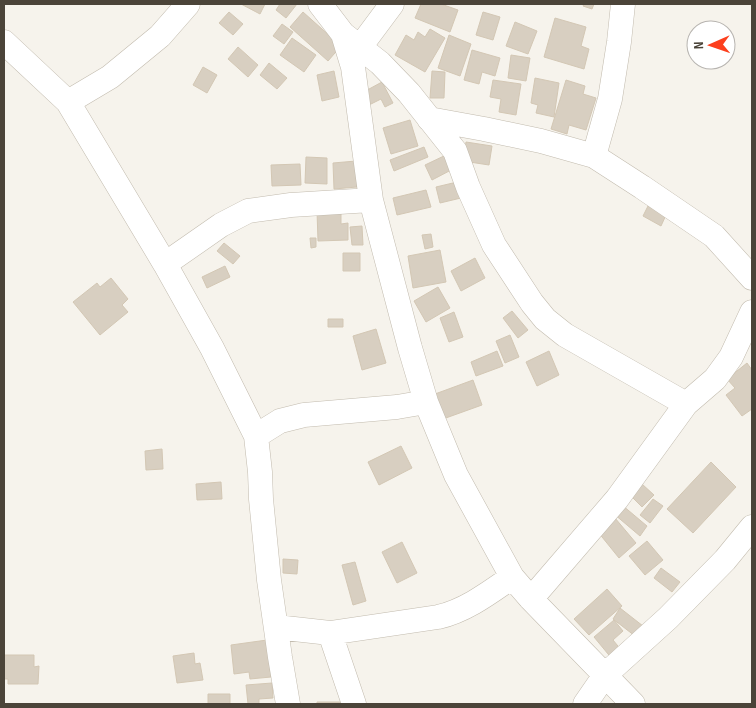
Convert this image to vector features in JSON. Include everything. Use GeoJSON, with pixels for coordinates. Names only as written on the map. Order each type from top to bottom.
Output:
{"type":"FeatureCollection","features":[{"type":"Feature","properties":{"kind":"street"},"geometry":{"type":"LineString","coordinates":[[68,102],[110,77],[160,36],[188,4]]}},
{"type":"Feature","properties":{"kind":"street"},"geometry":{"type":"LineString","coordinates":[[320,4],[352,41],[380,63],[409,93],[455,151],[468,187],[494,245],[532,303],[545,319],[564,335],[686,404]]}},
{"type":"Feature","properties":{"kind":"street"},"geometry":{"type":"LineString","coordinates":[[392,4],[352,41],[353,67],[357,108],[371,200],[426,402],[456,475],[512,577],[531,599],[634,704]]}},
{"type":"Feature","properties":{"kind":"street"},"geometry":{"type":"LineString","coordinates":[[594,156],[610,99],[623,4]]}},
{"type":"Feature","properties":{"kind":"street"},"geometry":{"type":"LineString","coordinates":[[4,42],[68,102],[165,264],[212,348],[256,436],[268,571],[288,704]]}},
{"type":"Feature","properties":{"kind":"street"},"geometry":{"type":"LineString","coordinates":[[429,119],[541,141],[594,156],[714,236],[752,278]]}},
{"type":"Feature","properties":{"kind":"street"},"geometry":{"type":"LineString","coordinates":[[165,264],[221,225],[248,211],[291,205],[371,200]]}},
{"type":"Feature","properties":{"kind":"street"},"geometry":{"type":"LineString","coordinates":[[531,599],[617,499],[686,404],[716,379],[732,357],[752,312]]}},
{"type":"Feature","properties":{"kind":"street"},"geometry":{"type":"LineString","coordinates":[[256,436],[280,421],[304,415],[426,402]]}},
{"type":"Feature","properties":{"kind":"street"},"geometry":{"type":"LineString","coordinates":[[585,704],[605,674],[668,618],[725,560],[752,527]]}},
{"type":"Feature","properties":{"kind":"street"},"geometry":{"type":"LineString","coordinates":[[276,627],[330,633],[448,615],[481,598],[512,577]]}},
{"type":"Feature","properties":{"kind":"street"},"geometry":{"type":"LineString","coordinates":[[330,633],[354,704]]}},
{"type":"Feature","properties":{"kind":"building"},"geometry":{"type":"Polygon","coordinates":[[[241,4],[265,4],[260,14],[241,4]]]}},
{"type":"Feature","properties":{"kind":"building"},"geometry":{"type":"Polygon","coordinates":[[[280,4],[297,4],[286,18],[276,10],[280,4]]]}},
{"type":"Feature","properties":{"kind":"building"},"geometry":{"type":"Polygon","coordinates":[[[421,4],[441,4],[458,10],[450,32],[415,18],[421,4]]]}},
{"type":"Feature","properties":{"kind":"building"},"geometry":{"type":"Polygon","coordinates":[[[584,4],[594,4],[592,9],[583,6],[584,4]]]}},
{"type":"Feature","properties":{"kind":"building"},"geometry":{"type":"Polygon","coordinates":[[[229,12],[243,24],[233,35],[219,23],[229,12]]]}},
{"type":"Feature","properties":{"kind":"building"},"geometry":{"type":"Polygon","coordinates":[[[303,12],[341,46],[328,61],[290,27],[303,12]]]}},
{"type":"Feature","properties":{"kind":"building"},"geometry":{"type":"Polygon","coordinates":[[[483,12],[500,17],[493,40],[476,35],[483,12]]]}},
{"type":"Feature","properties":{"kind":"building"},"geometry":{"type":"Polygon","coordinates":[[[555,18],[586,27],[581,46],[589,49],[584,69],[544,57],[555,18]]]}},
{"type":"Feature","properties":{"kind":"building"},"geometry":{"type":"Polygon","coordinates":[[[515,22],[537,31],[528,54],[506,46],[515,22]]]}},
{"type":"Feature","properties":{"kind":"building"},"geometry":{"type":"Polygon","coordinates":[[[282,24],[293,32],[284,44],[273,36],[282,24]]]}},
{"type":"Feature","properties":{"kind":"building"},"geometry":{"type":"Polygon","coordinates":[[[430,29],[445,38],[425,72],[395,55],[406,35],[414,40],[418,32],[425,37],[430,29]]]}},
{"type":"Feature","properties":{"kind":"building"},"geometry":{"type":"Polygon","coordinates":[[[449,35],[471,44],[460,76],[438,68],[449,35]]]}},
{"type":"Feature","properties":{"kind":"building"},"geometry":{"type":"Polygon","coordinates":[[[292,38],[316,55],[304,72],[280,55],[292,38]]]}},
{"type":"Feature","properties":{"kind":"building"},"geometry":{"type":"Polygon","coordinates":[[[238,47],[258,65],[248,77],[228,59],[238,47]]]}},
{"type":"Feature","properties":{"kind":"building"},"geometry":{"type":"Polygon","coordinates":[[[472,50],[500,58],[495,76],[482,72],[479,84],[464,80],[472,50]]]}},
{"type":"Feature","properties":{"kind":"building"},"geometry":{"type":"Polygon","coordinates":[[[511,55],[530,58],[526,81],[508,78],[511,55]]]}},
{"type":"Feature","properties":{"kind":"building"},"geometry":{"type":"Polygon","coordinates":[[[269,63],[287,78],[277,89],[260,75],[269,63]]]}},
{"type":"Feature","properties":{"kind":"building"},"geometry":{"type":"Polygon","coordinates":[[[203,67],[217,75],[207,93],[193,85],[203,67]]]}},
{"type":"Feature","properties":{"kind":"building"},"geometry":{"type":"Polygon","coordinates":[[[334,71],[339,97],[322,101],[317,75],[334,71]]]}},
{"type":"Feature","properties":{"kind":"building"},"geometry":{"type":"Polygon","coordinates":[[[432,71],[445,72],[444,98],[430,98],[432,71]]]}},
{"type":"Feature","properties":{"kind":"building"},"geometry":{"type":"Polygon","coordinates":[[[535,78],[559,83],[554,117],[536,113],[538,105],[531,103],[535,78]]]}},
{"type":"Feature","properties":{"kind":"building"},"geometry":{"type":"Polygon","coordinates":[[[493,80],[521,84],[516,115],[499,112],[501,99],[490,97],[493,80]]]}},
{"type":"Feature","properties":{"kind":"building"},"geometry":{"type":"Polygon","coordinates":[[[566,80],[585,86],[583,94],[596,98],[586,130],[569,125],[567,134],[551,129],[566,80]]]}},
{"type":"Feature","properties":{"kind":"building"},"geometry":{"type":"Polygon","coordinates":[[[382,82],[393,103],[385,107],[381,99],[365,107],[358,95],[382,82]]]}},
{"type":"Feature","properties":{"kind":"building"},"geometry":{"type":"Polygon","coordinates":[[[410,120],[418,146],[391,154],[383,128],[410,120]]]}},
{"type":"Feature","properties":{"kind":"building"},"geometry":{"type":"Polygon","coordinates":[[[466,142],[492,146],[489,165],[463,161],[466,142]]]}},
{"type":"Feature","properties":{"kind":"building"},"geometry":{"type":"Polygon","coordinates":[[[424,147],[428,157],[394,171],[390,160],[424,147]]]}},
{"type":"Feature","properties":{"kind":"building"},"geometry":{"type":"Polygon","coordinates":[[[446,155],[453,169],[432,180],[425,165],[446,155]]]}},
{"type":"Feature","properties":{"kind":"building"},"geometry":{"type":"Polygon","coordinates":[[[306,157],[327,158],[327,184],[305,183],[306,157]]]}},
{"type":"Feature","properties":{"kind":"building"},"geometry":{"type":"Polygon","coordinates":[[[356,161],[357,187],[334,189],[333,163],[356,161]]]}},
{"type":"Feature","properties":{"kind":"building"},"geometry":{"type":"Polygon","coordinates":[[[300,164],[301,185],[272,186],[271,165],[300,164]]]}},
{"type":"Feature","properties":{"kind":"building"},"geometry":{"type":"Polygon","coordinates":[[[457,182],[461,198],[440,203],[436,187],[457,182]]]}},
{"type":"Feature","properties":{"kind":"building"},"geometry":{"type":"Polygon","coordinates":[[[426,190],[431,207],[397,215],[393,198],[426,190]]]}},
{"type":"Feature","properties":{"kind":"building"},"geometry":{"type":"Polygon","coordinates":[[[648,206],[666,215],[661,226],[643,216],[648,206]]]}},
{"type":"Feature","properties":{"kind":"building"},"geometry":{"type":"Polygon","coordinates":[[[317,211],[341,211],[341,224],[348,223],[348,240],[318,241],[317,211]]]}},
{"type":"Feature","properties":{"kind":"building"},"geometry":{"type":"Polygon","coordinates":[[[362,226],[363,245],[352,245],[350,227],[362,226]]]}},
{"type":"Feature","properties":{"kind":"building"},"geometry":{"type":"Polygon","coordinates":[[[431,234],[433,247],[425,249],[422,235],[431,234]]]}},
{"type":"Feature","properties":{"kind":"building"},"geometry":{"type":"Polygon","coordinates":[[[310,238],[316,238],[316,247],[311,248],[310,238]]]}},
{"type":"Feature","properties":{"kind":"building"},"geometry":{"type":"Polygon","coordinates":[[[224,243],[240,256],[233,264],[217,251],[224,243]]]}},
{"type":"Feature","properties":{"kind":"building"},"geometry":{"type":"Polygon","coordinates":[[[440,250],[446,282],[413,288],[408,256],[440,250]]]}},
{"type":"Feature","properties":{"kind":"building"},"geometry":{"type":"Polygon","coordinates":[[[343,253],[360,253],[360,271],[343,271],[343,253]]]}},
{"type":"Feature","properties":{"kind":"building"},"geometry":{"type":"Polygon","coordinates":[[[475,258],[485,278],[461,291],[451,271],[475,258]]]}},
{"type":"Feature","properties":{"kind":"building"},"geometry":{"type":"Polygon","coordinates":[[[225,266],[230,277],[207,288],[202,277],[225,266]]]}},
{"type":"Feature","properties":{"kind":"building"},"geometry":{"type":"Polygon","coordinates":[[[111,278],[128,299],[122,305],[128,312],[100,335],[73,302],[97,283],[100,287],[111,278]]]}},
{"type":"Feature","properties":{"kind":"building"},"geometry":{"type":"Polygon","coordinates":[[[438,287],[450,308],[426,322],[414,301],[438,287]]]}},
{"type":"Feature","properties":{"kind":"building"},"geometry":{"type":"Polygon","coordinates":[[[512,311],[528,330],[518,338],[503,318],[512,311]]]}},
{"type":"Feature","properties":{"kind":"building"},"geometry":{"type":"Polygon","coordinates":[[[454,312],[463,337],[449,342],[440,318],[454,312]]]}},
{"type":"Feature","properties":{"kind":"building"},"geometry":{"type":"Polygon","coordinates":[[[328,319],[343,319],[343,327],[328,327],[328,319]]]}},
{"type":"Feature","properties":{"kind":"building"},"geometry":{"type":"Polygon","coordinates":[[[376,329],[386,363],[362,370],[353,336],[376,329]]]}},
{"type":"Feature","properties":{"kind":"building"},"geometry":{"type":"Polygon","coordinates":[[[510,335],[519,357],[505,363],[496,341],[510,335]]]}},
{"type":"Feature","properties":{"kind":"building"},"geometry":{"type":"Polygon","coordinates":[[[497,351],[503,366],[476,376],[471,362],[497,351]]]}},
{"type":"Feature","properties":{"kind":"building"},"geometry":{"type":"Polygon","coordinates":[[[549,351],[559,375],[537,386],[526,362],[549,351]]]}},
{"type":"Feature","properties":{"kind":"building"},"geometry":{"type":"Polygon","coordinates":[[[747,363],[752,370],[752,409],[742,416],[726,395],[735,388],[727,379],[747,363]]]}},
{"type":"Feature","properties":{"kind":"building"},"geometry":{"type":"Polygon","coordinates":[[[473,380],[482,405],[443,419],[435,394],[473,380]]]}},
{"type":"Feature","properties":{"kind":"building"},"geometry":{"type":"Polygon","coordinates":[[[401,446],[412,468],[379,485],[368,462],[401,446]]]}},
{"type":"Feature","properties":{"kind":"building"},"geometry":{"type":"Polygon","coordinates":[[[162,449],[163,469],[146,470],[145,451],[162,449]]]}},
{"type":"Feature","properties":{"kind":"building"},"geometry":{"type":"Polygon","coordinates":[[[711,462],[736,487],[693,533],[667,509],[711,462]]]}},
{"type":"Feature","properties":{"kind":"building"},"geometry":{"type":"Polygon","coordinates":[[[221,482],[222,499],[197,500],[196,484],[221,482]]]}},
{"type":"Feature","properties":{"kind":"building"},"geometry":{"type":"Polygon","coordinates":[[[642,484],[654,495],[642,507],[630,495],[642,484]]]}},
{"type":"Feature","properties":{"kind":"building"},"geometry":{"type":"Polygon","coordinates":[[[653,499],[663,506],[650,523],[640,515],[653,499]]]}},
{"type":"Feature","properties":{"kind":"building"},"geometry":{"type":"Polygon","coordinates":[[[622,505],[647,526],[640,536],[614,514],[622,505]]]}},
{"type":"Feature","properties":{"kind":"building"},"geometry":{"type":"Polygon","coordinates":[[[615,518],[636,543],[619,558],[598,532],[615,518]]]}},
{"type":"Feature","properties":{"kind":"building"},"geometry":{"type":"Polygon","coordinates":[[[647,541],[663,560],[645,575],[629,556],[647,541]]]}},
{"type":"Feature","properties":{"kind":"building"},"geometry":{"type":"Polygon","coordinates":[[[402,542],[417,573],[397,583],[382,552],[402,542]]]}},
{"type":"Feature","properties":{"kind":"building"},"geometry":{"type":"Polygon","coordinates":[[[283,559],[298,560],[297,574],[283,573],[283,559]]]}},
{"type":"Feature","properties":{"kind":"building"},"geometry":{"type":"Polygon","coordinates":[[[355,562],[366,601],[353,605],[342,565],[355,562]]]}},
{"type":"Feature","properties":{"kind":"building"},"geometry":{"type":"Polygon","coordinates":[[[661,568],[680,582],[672,592],[654,578],[661,568]]]}},
{"type":"Feature","properties":{"kind":"building"},"geometry":{"type":"Polygon","coordinates":[[[607,589],[622,606],[589,635],[574,619],[607,589]]]}},
{"type":"Feature","properties":{"kind":"building"},"geometry":{"type":"Polygon","coordinates":[[[620,608],[643,626],[635,636],[613,619],[620,608]]]}},
{"type":"Feature","properties":{"kind":"building"},"geometry":{"type":"Polygon","coordinates":[[[614,620],[623,631],[613,640],[622,651],[613,660],[594,637],[614,620]]]}},
{"type":"Feature","properties":{"kind":"building"},"geometry":{"type":"Polygon","coordinates":[[[267,640],[271,677],[250,679],[249,672],[234,674],[231,645],[267,640]]]}},
{"type":"Feature","properties":{"kind":"building"},"geometry":{"type":"Polygon","coordinates":[[[194,653],[195,664],[200,663],[203,680],[177,683],[173,656],[194,653]]]}},
{"type":"Feature","properties":{"kind":"building"},"geometry":{"type":"Polygon","coordinates":[[[4,655],[34,655],[34,667],[39,666],[38,684],[8,684],[8,679],[4,679],[4,655]]]}},
{"type":"Feature","properties":{"kind":"building"},"geometry":{"type":"Polygon","coordinates":[[[272,683],[273,698],[259,699],[259,704],[248,704],[246,685],[272,683]]]}},
{"type":"Feature","properties":{"kind":"building"},"geometry":{"type":"Polygon","coordinates":[[[208,694],[230,694],[230,704],[208,704],[208,694]]]}},
{"type":"Feature","properties":{"kind":"building"},"geometry":{"type":"Polygon","coordinates":[[[317,702],[341,702],[341,704],[317,704],[317,702]]]}}]}
